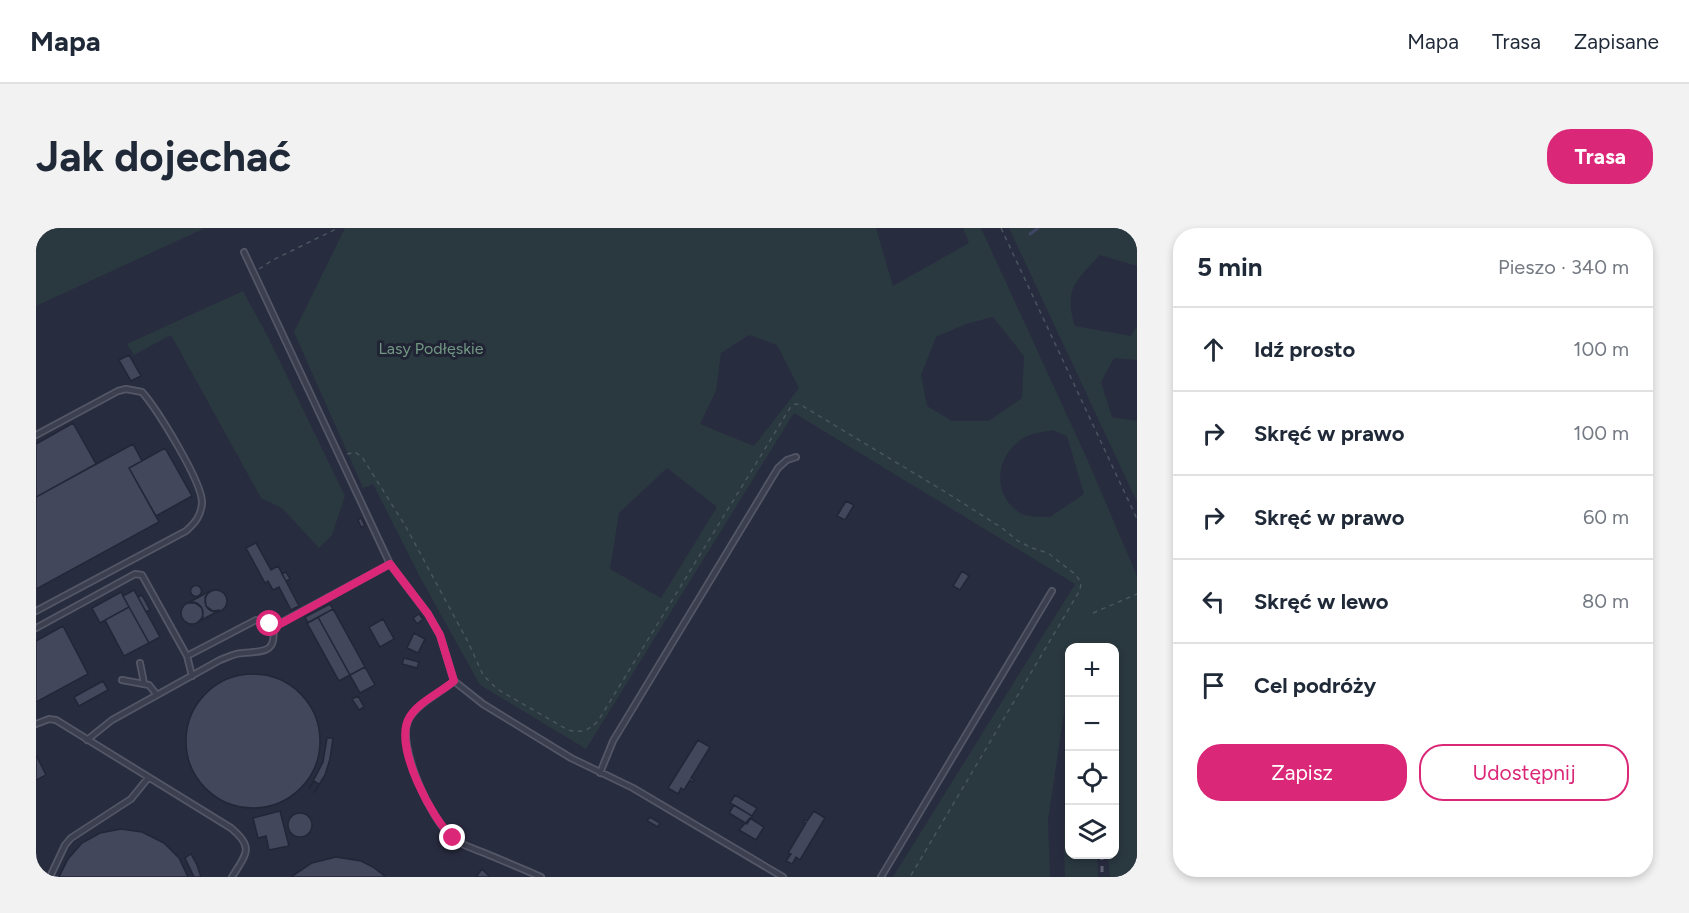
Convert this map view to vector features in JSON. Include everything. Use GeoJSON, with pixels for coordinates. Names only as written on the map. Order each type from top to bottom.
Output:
{"type":"FeatureCollection","features":[{"type":"Feature","properties":{"kind":"lane"},"geometry":{"type":"LineString","coordinates":[[244,252],[390,564],[428,614],[440,635],[454,681],[483,704],[572,758],[633,788],[783,877]]}},
{"type":"Feature","properties":{"kind":"lane"},"geometry":{"type":"LineString","coordinates":[[36,435],[118,391],[126,389],[142,392],[172,438],[199,487],[202,503],[200,514],[186,531],[36,611]]}},
{"type":"Feature","properties":{"kind":"lane"},"geometry":{"type":"LineString","coordinates":[[600,773],[613,741],[778,468],[787,460],[796,457]]}},
{"type":"Feature","properties":{"kind":"lane"},"geometry":{"type":"LineString","coordinates":[[273,627],[390,564]]}},
{"type":"Feature","properties":{"kind":"lane"},"geometry":{"type":"LineString","coordinates":[[36,628],[135,574],[142,576],[187,656],[192,676]]}},
{"type":"Feature","properties":{"kind":"lane"},"geometry":{"type":"LineString","coordinates":[[881,877],[1052,591]]}},
{"type":"Feature","properties":{"kind":"lane"},"geometry":{"type":"LineString","coordinates":[[187,656],[256,620],[273,627]]}},
{"type":"Feature","properties":{"kind":"lane"},"geometry":{"type":"LineString","coordinates":[[87,740],[112,720],[232,654],[262,653],[269,648],[273,639],[273,627]]}},
{"type":"Feature","properties":{"kind":"lane"},"geometry":{"type":"LineString","coordinates":[[140,663],[144,682]]}},
{"type":"Feature","properties":{"kind":"lane"},"geometry":{"type":"LineString","coordinates":[[123,680],[144,682],[157,695]]}},
{"type":"Feature","properties":{"kind":"lane"},"geometry":{"type":"LineString","coordinates":[[454,681],[415,710],[407,721],[405,737],[407,753],[414,772],[440,823],[453,838],[541,877]]}},
{"type":"Feature","properties":{"kind":"lane"},"geometry":{"type":"LineString","coordinates":[[36,724],[49,719],[56,720],[231,828],[242,837],[247,846],[247,852],[232,877]]}},
{"type":"Feature","properties":{"kind":"lane"},"geometry":{"type":"LineString","coordinates":[[50,877],[65,845],[71,838],[131,799],[148,778]]}},
{"type":"Feature","properties":{"kind":"path"},"geometry":{"type":"LineString","coordinates":[[254,272],[271,261],[338,228]]}},
{"type":"Feature","properties":{"kind":"path"},"geometry":{"type":"LineString","coordinates":[[1001,228],[1137,519]]}},
{"type":"Feature","properties":{"kind":"path"},"geometry":{"type":"LineString","coordinates":[[340,457],[355,452],[362,457],[406,526],[468,642],[483,675],[498,689],[568,729],[579,732],[589,730],[603,713],[790,408],[795,404],[801,405],[947,493],[1018,541],[1048,554],[1076,575],[1081,583],[1080,590],[910,877]]}},
{"type":"Feature","properties":{"kind":"path"},"geometry":{"type":"LineString","coordinates":[[1093,613],[1137,594]]}},
{"type":"Feature","properties":{"kind":"green space"},"geometry":{"type":"Polygon","coordinates":[[[36,228],[202,228],[203,229],[36,306],[36,228]]]}},
{"type":"Feature","properties":{"kind":"green space","name":"Lasy Podłęskie"},"geometry":{"type":"Polygon","coordinates":[[[345,228],[876,228],[893,286],[969,243],[963,228],[981,228],[1088,461],[1137,576],[1137,877],[1110,877],[1108,859],[1119,859],[1119,643],[1065,643],[1065,707],[1048,819],[1050,877],[893,877],[1075,584],[794,413],[586,749],[480,685],[420,577],[373,484],[363,488],[294,332],[345,228]],[[993,317],[966,324],[936,337],[921,375],[927,406],[952,421],[989,421],[1022,398],[1024,356],[993,317]],[[749,335],[721,353],[716,391],[700,424],[754,446],[799,388],[777,345],[749,335]],[[1052,430],[1025,437],[1015,444],[1002,464],[1001,486],[1005,497],[1022,514],[1050,517],[1084,494],[1067,436],[1052,430]],[[667,468],[619,513],[610,569],[661,598],[717,507],[667,468]]]}},
{"type":"Feature","properties":{"kind":"green space"},"geometry":{"type":"Polygon","coordinates":[[[1009,228],[1137,228],[1137,266],[1100,255],[1074,286],[1071,303],[1075,326],[1131,336],[1137,326],[1137,360],[1114,358],[1101,382],[1112,417],[1137,421],[1137,502],[1009,228]]]}},
{"type":"Feature","properties":{"kind":"green space"},"geometry":{"type":"Polygon","coordinates":[[[243,291],[269,339],[345,496],[332,535],[319,548],[282,508],[261,498],[171,335],[134,355],[127,344],[243,291]]]}},
{"type":"Feature","properties":{"kind":"green space"},"geometry":{"type":"Polygon","coordinates":[[[1065,808],[1065,859],[1097,859],[1098,877],[1065,877],[1064,822],[1065,808]]]}},
{"type":"Feature","properties":{"kind":"building"},"geometry":{"type":"Polygon","coordinates":[[[129,355],[141,376],[131,381],[119,360],[129,355]]]}},
{"type":"Feature","properties":{"kind":"building"},"geometry":{"type":"Polygon","coordinates":[[[73,423],[96,464],[36,497],[36,444],[73,423]]]}},
{"type":"Feature","properties":{"kind":"building"},"geometry":{"type":"Polygon","coordinates":[[[133,444],[142,461],[129,468],[159,522],[36,589],[36,497],[133,444]]]}},
{"type":"Feature","properties":{"kind":"building"},"geometry":{"type":"Polygon","coordinates":[[[165,448],[192,496],[156,516],[129,468],[165,448]]]}},
{"type":"Feature","properties":{"kind":"building"},"geometry":{"type":"Polygon","coordinates":[[[846,501],[854,505],[845,520],[837,516],[846,501]]]}},
{"type":"Feature","properties":{"kind":"building"},"geometry":{"type":"Polygon","coordinates":[[[361,518],[365,526],[361,527],[358,520],[361,518]]]}},
{"type":"Feature","properties":{"kind":"building"},"geometry":{"type":"Polygon","coordinates":[[[256,543],[271,570],[278,566],[299,606],[291,610],[279,587],[273,590],[268,581],[265,583],[246,548],[256,543]]]}},
{"type":"Feature","properties":{"kind":"building"},"geometry":{"type":"Polygon","coordinates":[[[962,571],[969,576],[960,590],[953,586],[962,571]]]}},
{"type":"Feature","properties":{"kind":"building"},"geometry":{"type":"Polygon","coordinates":[[[286,572],[290,579],[286,581],[282,574],[286,572]]]}},
{"type":"Feature","properties":{"kind":"building"},"geometry":{"type":"Polygon","coordinates":[[[196,586],[200,587],[200,595],[196,596],[192,595],[191,591],[192,587],[196,586]]]}},
{"type":"Feature","properties":{"kind":"building"},"geometry":{"type":"Polygon","coordinates":[[[134,590],[160,637],[149,643],[123,596],[134,590]]]}},
{"type":"Feature","properties":{"kind":"building"},"geometry":{"type":"Polygon","coordinates":[[[216,590],[224,593],[227,601],[224,609],[216,612],[208,609],[205,601],[208,593],[216,590]]]}},
{"type":"Feature","properties":{"kind":"building"},"geometry":{"type":"Polygon","coordinates":[[[210,591],[205,597],[206,606],[213,611],[220,610],[198,622],[203,617],[202,608],[195,603],[188,603],[210,591]]]}},
{"type":"Feature","properties":{"kind":"building"},"geometry":{"type":"Polygon","coordinates":[[[121,592],[129,607],[100,623],[92,608],[121,592]]]}},
{"type":"Feature","properties":{"kind":"building"},"geometry":{"type":"Polygon","coordinates":[[[142,595],[150,610],[146,612],[138,597],[142,595]]]}},
{"type":"Feature","properties":{"kind":"building"},"geometry":{"type":"Polygon","coordinates":[[[192,602],[200,605],[203,613],[200,621],[192,624],[184,621],[181,613],[184,605],[192,602]]]}},
{"type":"Feature","properties":{"kind":"building"},"geometry":{"type":"Polygon","coordinates":[[[330,604],[333,609],[308,623],[305,617],[330,604]]]}},
{"type":"Feature","properties":{"kind":"building"},"geometry":{"type":"Polygon","coordinates":[[[129,607],[149,643],[124,656],[105,620],[129,607]]]}},
{"type":"Feature","properties":{"kind":"building"},"geometry":{"type":"Polygon","coordinates":[[[333,609],[365,667],[350,675],[318,617],[333,609]]]}},
{"type":"Feature","properties":{"kind":"building"},"geometry":{"type":"Polygon","coordinates":[[[419,614],[423,619],[417,624],[413,618],[419,614]]]}},
{"type":"Feature","properties":{"kind":"building"},"geometry":{"type":"Polygon","coordinates":[[[318,617],[350,675],[339,681],[307,623],[318,617]]]}},
{"type":"Feature","properties":{"kind":"building"},"geometry":{"type":"Polygon","coordinates":[[[383,619],[394,639],[380,647],[369,627],[383,619]]]}},
{"type":"Feature","properties":{"kind":"building"},"geometry":{"type":"Polygon","coordinates":[[[63,626],[88,674],[36,702],[36,641],[63,626]]]}},
{"type":"Feature","properties":{"kind":"building"},"geometry":{"type":"Polygon","coordinates":[[[414,633],[425,639],[418,653],[407,648],[414,633]]]}},
{"type":"Feature","properties":{"kind":"building"},"geometry":{"type":"Polygon","coordinates":[[[404,658],[419,662],[417,668],[402,664],[404,658]]]}},
{"type":"Feature","properties":{"kind":"building"},"geometry":{"type":"Polygon","coordinates":[[[365,667],[375,685],[360,693],[350,675],[365,667]]]}},
{"type":"Feature","properties":{"kind":"building"},"geometry":{"type":"Polygon","coordinates":[[[253,674],[279,679],[300,694],[315,715],[320,741],[315,767],[300,788],[279,803],[253,808],[227,803],[206,788],[191,767],[186,741],[191,715],[206,694],[227,679],[253,674]]]}},
{"type":"Feature","properties":{"kind":"building"},"geometry":{"type":"Polygon","coordinates":[[[103,681],[108,690],[79,706],[74,697],[103,681]]]}},
{"type":"Feature","properties":{"kind":"building"},"geometry":{"type":"Polygon","coordinates":[[[358,696],[364,707],[359,710],[352,699],[358,696]]]}},
{"type":"Feature","properties":{"kind":"building"},"geometry":{"type":"Polygon","coordinates":[[[327,738],[333,738],[330,759],[325,775],[314,793],[319,784],[314,781],[309,789],[323,762],[327,738]]]}},
{"type":"Feature","properties":{"kind":"building"},"geometry":{"type":"Polygon","coordinates":[[[698,740],[710,747],[691,778],[693,782],[690,780],[684,790],[681,788],[678,794],[668,788],[698,740]]]}},
{"type":"Feature","properties":{"kind":"building"},"geometry":{"type":"Polygon","coordinates":[[[36,755],[46,775],[36,780],[36,755]]]}},
{"type":"Feature","properties":{"kind":"building"},"geometry":{"type":"Polygon","coordinates":[[[735,795],[757,808],[752,816],[730,803],[735,795]]]}},
{"type":"Feature","properties":{"kind":"building"},"geometry":{"type":"Polygon","coordinates":[[[734,805],[752,816],[747,824],[729,813],[734,805]]]}},
{"type":"Feature","properties":{"kind":"building"},"geometry":{"type":"Polygon","coordinates":[[[280,811],[289,846],[269,850],[266,836],[258,838],[253,818],[280,811]]]}},
{"type":"Feature","properties":{"kind":"building"},"geometry":{"type":"Polygon","coordinates":[[[814,811],[825,818],[800,860],[796,857],[792,864],[786,861],[791,854],[788,853],[806,823],[803,822],[807,821],[814,811]]]}},
{"type":"Feature","properties":{"kind":"building"},"geometry":{"type":"Polygon","coordinates":[[[300,813],[309,816],[312,825],[309,834],[300,837],[291,834],[288,825],[291,816],[300,813]]]}},
{"type":"Feature","properties":{"kind":"building"},"geometry":{"type":"Polygon","coordinates":[[[650,817],[660,823],[658,827],[647,821],[650,817]]]}},
{"type":"Feature","properties":{"kind":"building"},"geometry":{"type":"Polygon","coordinates":[[[750,818],[764,827],[756,840],[739,830],[750,818]]]}},
{"type":"Feature","properties":{"kind":"building"},"geometry":{"type":"Polygon","coordinates":[[[121,829],[142,832],[164,843],[179,858],[188,877],[59,877],[68,859],[82,843],[100,833],[121,829]]]}},
{"type":"Feature","properties":{"kind":"building"},"geometry":{"type":"Polygon","coordinates":[[[191,854],[201,877],[194,877],[185,858],[191,854]]]}},
{"type":"Feature","properties":{"kind":"building"},"geometry":{"type":"Polygon","coordinates":[[[336,857],[361,861],[386,877],[291,877],[312,863],[336,857]]]}},
{"type":"Feature","properties":{"kind":"building"},"geometry":{"type":"Polygon","coordinates":[[[482,869],[490,877],[476,877],[482,869]]]}},
{"type":"Feature","properties":{"kind":"waterway"},"geometry":{"type":"LineString","coordinates":[[1030,234],[1038,228]]}},
{"type":"Feature","properties":{"kind":"railway"},"geometry":{"type":"LineString","coordinates":[[1102,859],[1102,877]]}},
{"type":"Feature","properties":{"kind":"route"},"geometry":{"type":"LineString","coordinates":[[270,624],[273,627],[282,623],[390,564],[428,614],[440,635],[454,681],[415,710],[407,721],[405,737],[407,753],[414,772],[440,823],[453,838]]}}]}
